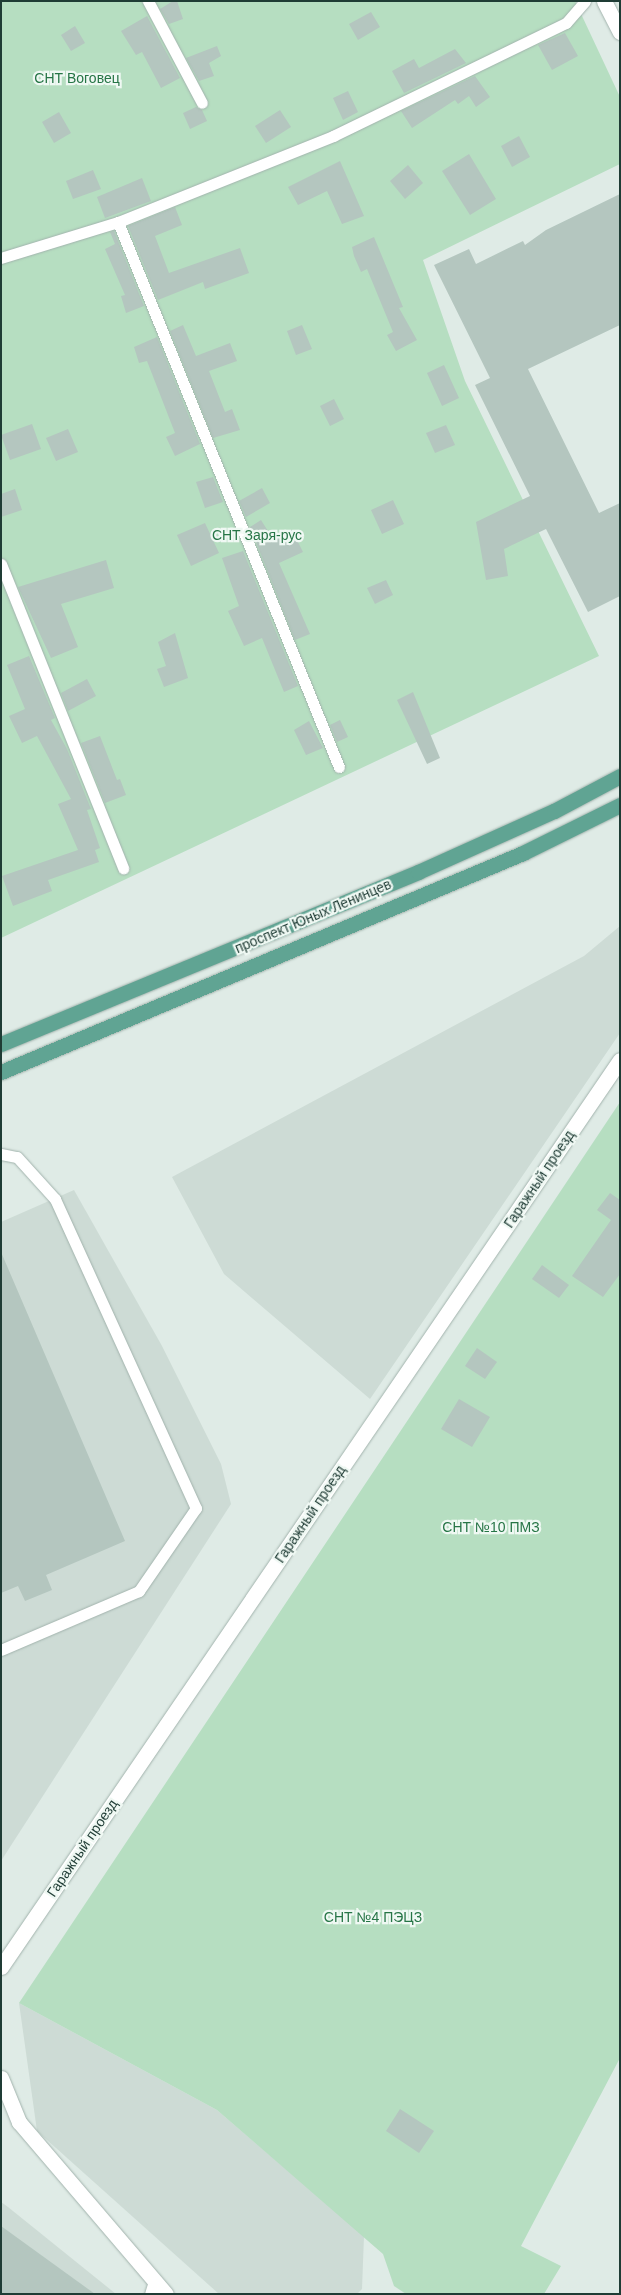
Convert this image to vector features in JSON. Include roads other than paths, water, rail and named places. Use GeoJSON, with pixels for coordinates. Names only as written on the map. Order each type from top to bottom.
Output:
{"type":"FeatureCollection","features":[{"type":"Feature","properties":{"kind":"main road","name":"проспект Юных Ленинцев"},"geometry":{"type":"LineString","coordinates":[[1,1044],[418,872],[554,812],[620,776]]}},
{"type":"Feature","properties":{"kind":"main road","name":"проспект Юных Ленинцев"},"geometry":{"type":"LineString","coordinates":[[1,1072],[523,853],[620,805]]}},
{"type":"Feature","properties":{"kind":"street"},"geometry":{"type":"LineString","coordinates":[[604,1],[620,32]]}},
{"type":"Feature","properties":{"kind":"street","name":"Гаражный проезд"},"geometry":{"type":"LineString","coordinates":[[1,1967],[620,1060]]}},
{"type":"Feature","properties":{"kind":"street"},"geometry":{"type":"LineString","coordinates":[[1,2078],[19,2122],[152,2287],[166,2294]]}},
{"type":"Feature","properties":{"kind":"lane"},"geometry":{"type":"LineString","coordinates":[[148,1],[202,103]]}},
{"type":"Feature","properties":{"kind":"lane"},"geometry":{"type":"LineString","coordinates":[[1,258],[118,222],[332,136],[566,23],[585,1]]}},
{"type":"Feature","properties":{"kind":"lane"},"geometry":{"type":"LineString","coordinates":[[118,222],[339,767]]}},
{"type":"Feature","properties":{"kind":"lane"},"geometry":{"type":"LineString","coordinates":[[1,564],[123,868]]}},
{"type":"Feature","properties":{"kind":"lane"},"geometry":{"type":"LineString","coordinates":[[1,1154],[17,1157],[55,1199],[196,1508],[139,1591],[1,1650]]}},
{"type":"Feature","properties":{"kind":"park label","name":"СНТ Воговец"},"geometry":{"type":"Point","coordinates":[77,78]}},
{"type":"Feature","properties":{"kind":"park label","name":"СНТ Заря-рус"},"geometry":{"type":"Point","coordinates":[257,535]}},
{"type":"Feature","properties":{"kind":"park label","name":"СНТ №10 ПМЗ"},"geometry":{"type":"Point","coordinates":[491,1527]}},
{"type":"Feature","properties":{"kind":"park label","name":"СНТ №4 ПЭЦЗ"},"geometry":{"type":"Point","coordinates":[373,1917]}}]}
